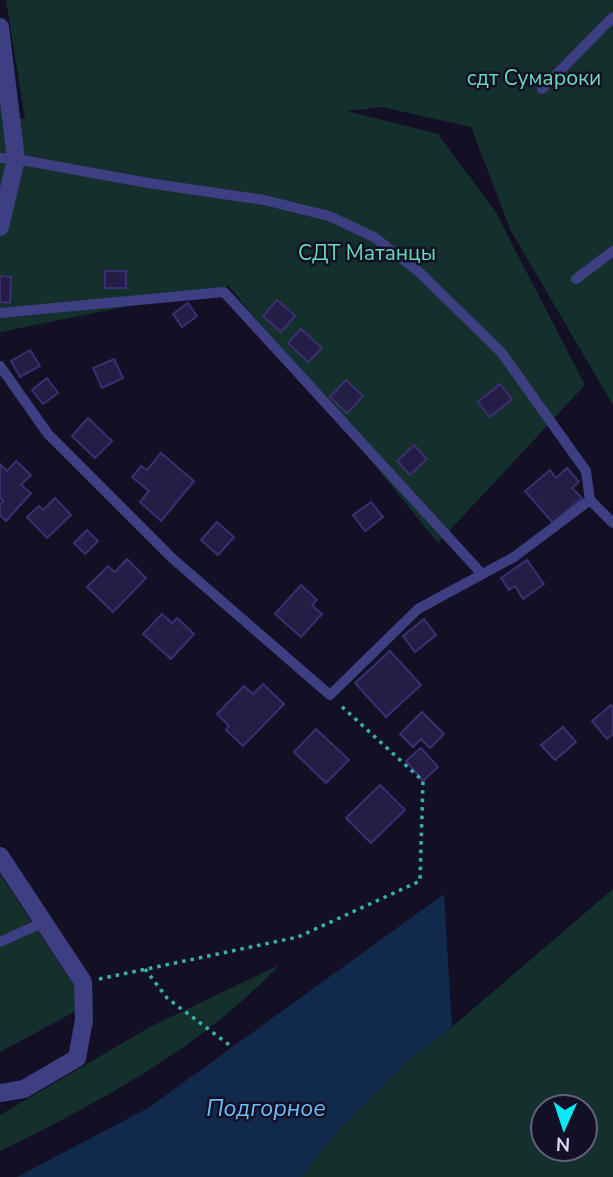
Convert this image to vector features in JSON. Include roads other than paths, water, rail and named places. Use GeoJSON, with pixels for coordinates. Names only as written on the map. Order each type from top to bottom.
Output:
{"type":"FeatureCollection","features":[{"type":"Feature","properties":{"kind":"street"},"geometry":{"type":"LineString","coordinates":[[0,27],[8,158],[0,227]]}},
{"type":"Feature","properties":{"kind":"street"},"geometry":{"type":"LineString","coordinates":[[0,856],[83,982],[84,1020],[77,1058],[24,1089],[0,1093]]}},
{"type":"Feature","properties":{"kind":"lane"},"geometry":{"type":"LineString","coordinates":[[542,89],[613,17]]}},
{"type":"Feature","properties":{"kind":"lane"},"geometry":{"type":"LineString","coordinates":[[8,158],[264,200],[329,216],[374,237],[419,272],[501,352],[586,471],[590,500],[613,523]]}},
{"type":"Feature","properties":{"kind":"lane"},"geometry":{"type":"LineString","coordinates":[[576,279],[613,251]]}},
{"type":"Feature","properties":{"kind":"lane"},"geometry":{"type":"LineString","coordinates":[[0,313],[224,292],[482,574]]}},
{"type":"Feature","properties":{"kind":"lane"},"geometry":{"type":"LineString","coordinates":[[0,366],[48,434],[172,558],[330,695],[418,609],[514,557],[590,500]]}},
{"type":"Feature","properties":{"kind":"lane"},"geometry":{"type":"LineString","coordinates":[[0,942],[44,922]]}},
{"type":"Feature","properties":{"kind":"water","name":"Подгорное"},"geometry":{"type":"Polygon","coordinates":[[[444,894],[452,1027],[408,1060],[338,1130],[301,1177],[17,1177],[148,1108],[444,894]]]}},
{"type":"Feature","properties":{"kind":"park label","name":"сдт Сумароки"},"geometry":{"type":"Point","coordinates":[534,78]}},
{"type":"Feature","properties":{"kind":"park label","name":"СДТ Матанцы"},"geometry":{"type":"Point","coordinates":[367,253]}}]}
